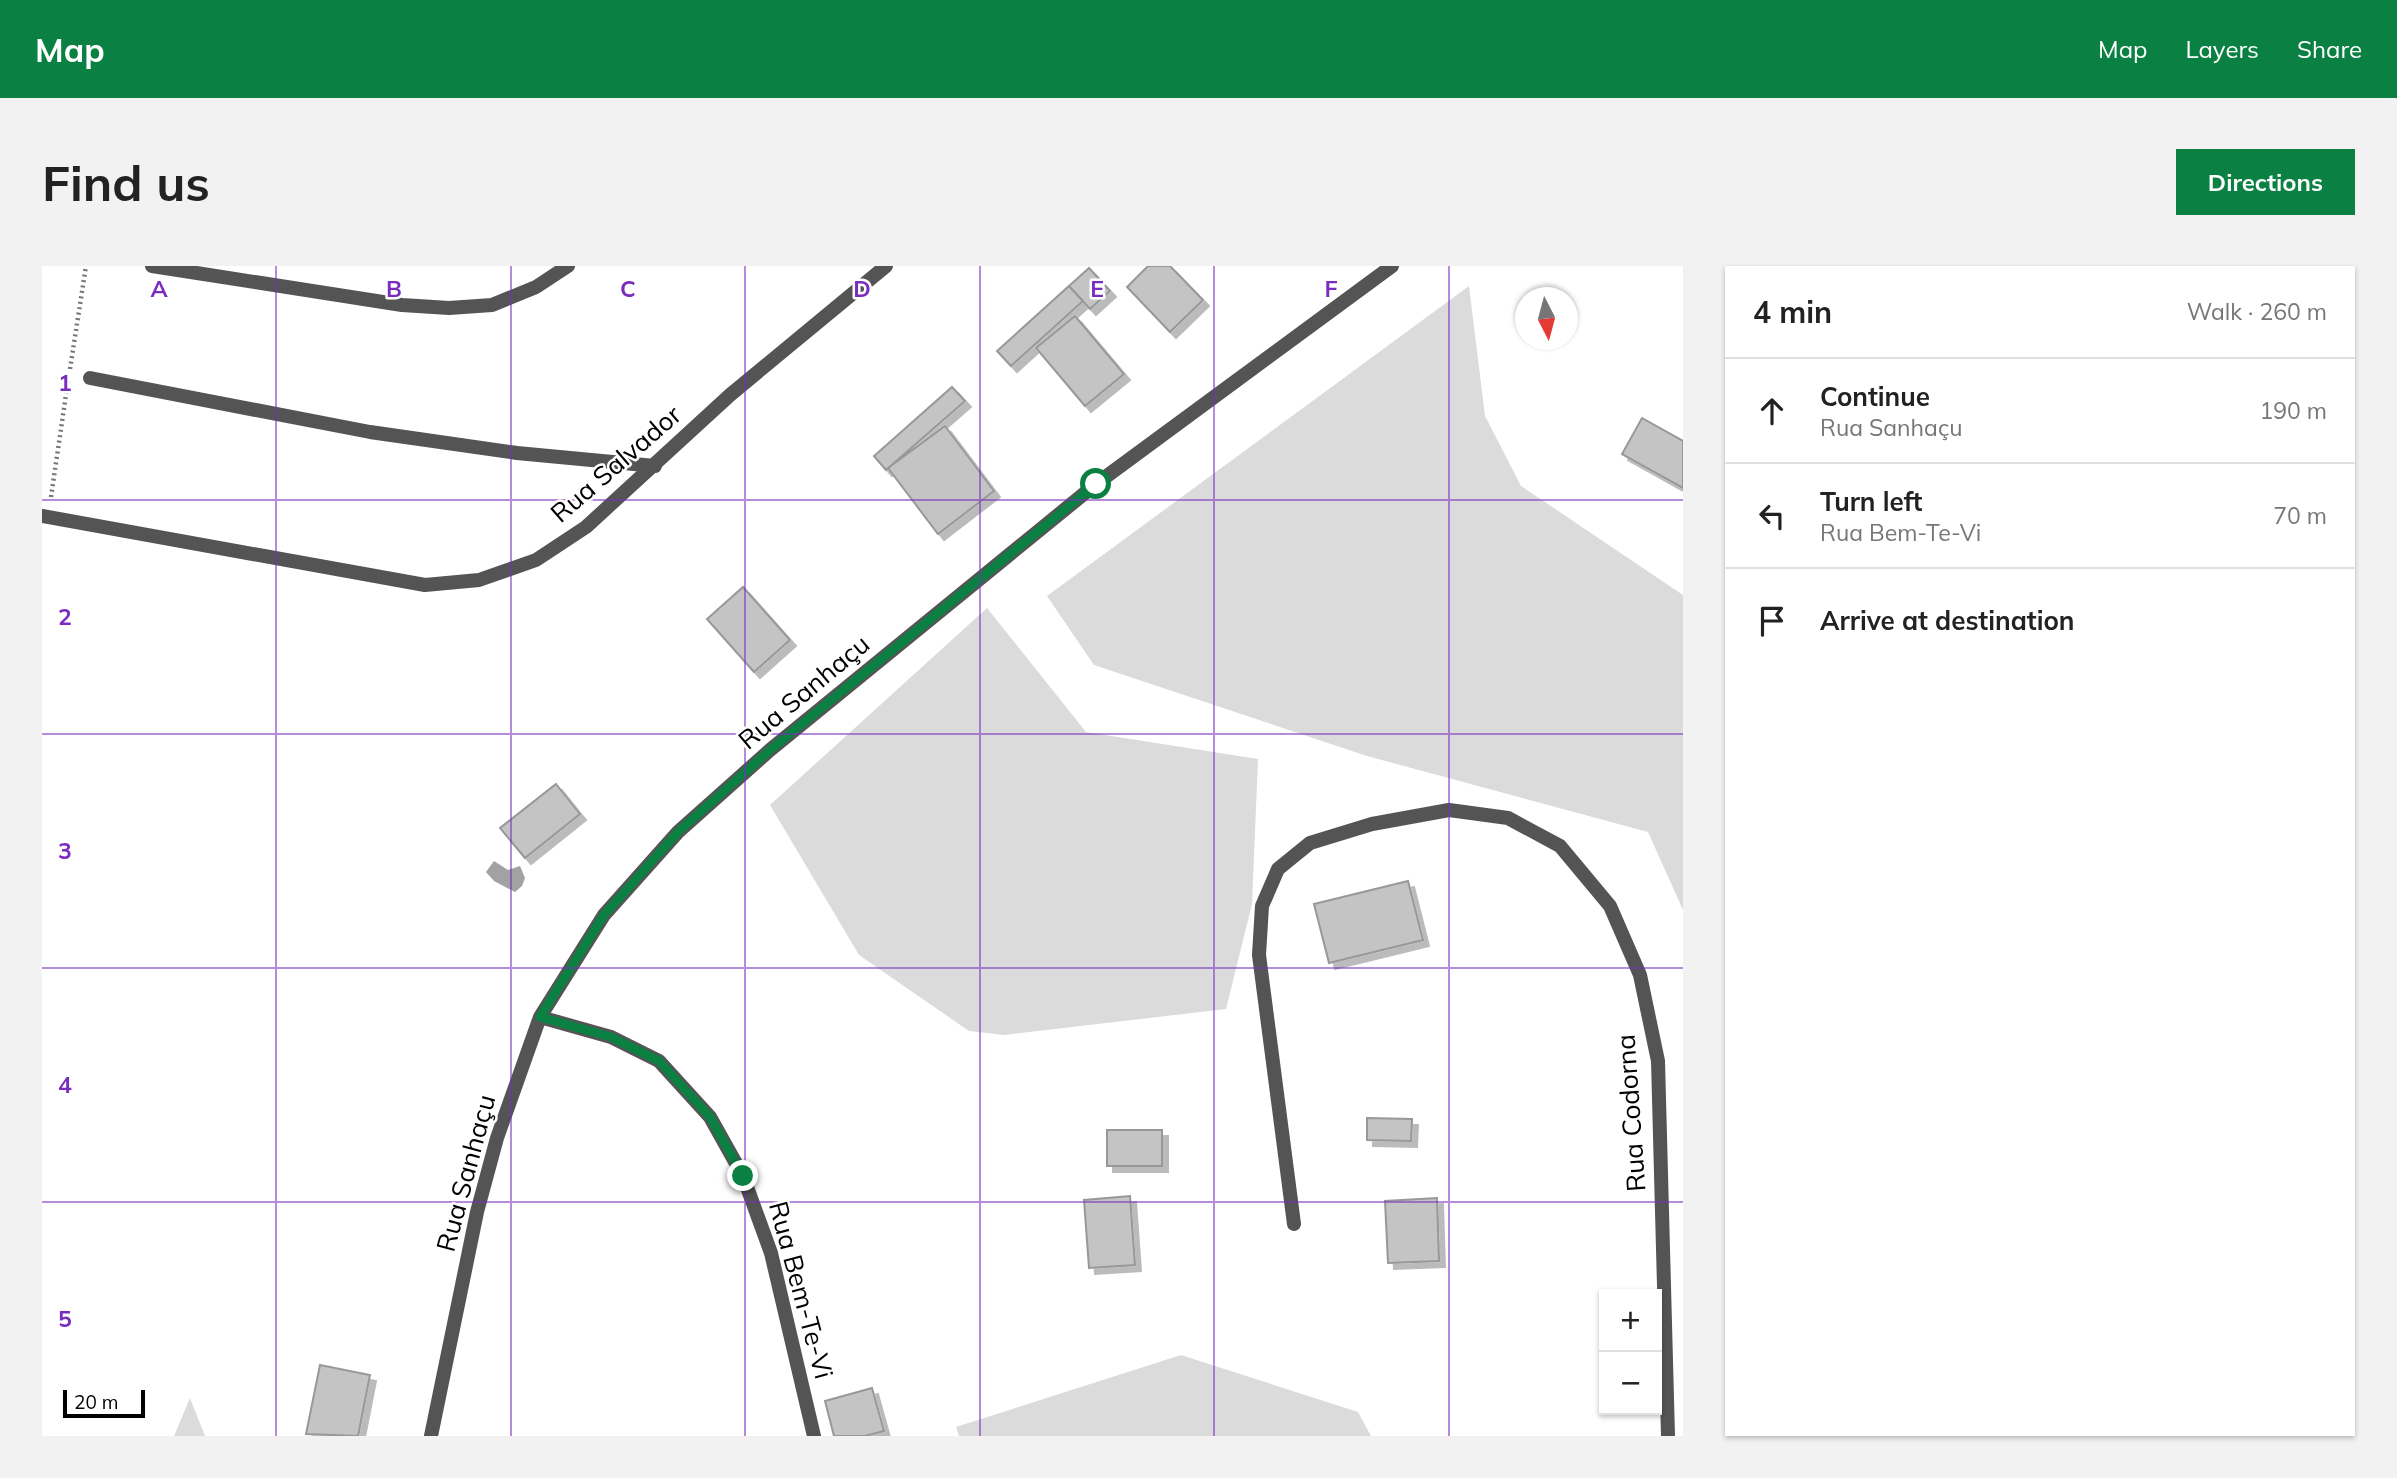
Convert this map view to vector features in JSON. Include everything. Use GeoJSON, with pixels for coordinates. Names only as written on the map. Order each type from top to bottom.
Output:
{"type":"FeatureCollection","features":[{"type":"Feature","properties":{"kind":"street"},"geometry":{"type":"LineString","coordinates":[[152,266],[402,304],[449,308],[492,305],[536,287],[568,266]]}},
{"type":"Feature","properties":{"kind":"street","name":"Rua Salvador"},"geometry":{"type":"LineString","coordinates":[[45,517],[425,585],[479,579],[536,560],[586,527],[730,395],[886,266]]}},
{"type":"Feature","properties":{"kind":"street","name":"Rua Sanhaçu"},"geometry":{"type":"LineString","coordinates":[[431,1436],[477,1212],[497,1138],[540,1017],[604,915],[678,832],[770,750],[1096,484],[1392,266]]}},
{"type":"Feature","properties":{"kind":"street"},"geometry":{"type":"LineString","coordinates":[[90,378],[370,432],[517,453],[655,466]]}},
{"type":"Feature","properties":{"kind":"street","name":"Rua Codorna"},"geometry":{"type":"LineString","coordinates":[[1294,1224],[1259,955],[1262,906],[1278,869],[1310,843],[1372,824],[1449,810],[1508,818],[1560,846],[1610,906],[1640,975],[1658,1061],[1668,1436]]}},
{"type":"Feature","properties":{"kind":"street","name":"Rua Bem-Te-Vi"},"geometry":{"type":"LineString","coordinates":[[540,1017],[611,1037],[659,1061],[710,1117],[743,1176],[771,1253],[814,1436]]}},
{"type":"Feature","properties":{"kind":"path"},"geometry":{"type":"LineString","coordinates":[[45,517],[86,266]]}},
{"type":"Feature","properties":{"kind":"shaded area"},"geometry":{"type":"Polygon","coordinates":[[[1469,286],[1485,416],[1521,486],[1683,595],[1683,910],[1648,832],[1367,756],[1094,665],[1047,596],[1469,286]]]}},
{"type":"Feature","properties":{"kind":"shaded area"},"geometry":{"type":"Polygon","coordinates":[[[987,608],[1086,732],[1258,759],[1252,904],[1226,1009],[1004,1035],[969,1031],[859,955],[770,805],[987,608]]]}},
{"type":"Feature","properties":{"kind":"shaded area"},"geometry":{"type":"Polygon","coordinates":[[[494,861],[508,870],[520,866],[525,878],[522,886],[515,892],[494,881],[486,872],[494,861]]]}},
{"type":"Feature","properties":{"kind":"shaded area"},"geometry":{"type":"Polygon","coordinates":[[[1181,1355],[1358,1412],[1371,1436],[959,1436],[956,1427],[1181,1355]]]}},
{"type":"Feature","properties":{"kind":"shaded area"},"geometry":{"type":"Polygon","coordinates":[[[190,1398],[205,1436],[174,1436],[190,1398]]]}},
{"type":"Feature","properties":{"kind":"building"},"geometry":{"type":"Polygon","coordinates":[[[1148,266],[1170,266],[1203,300],[1170,332],[1127,287],[1148,266]]]}},
{"type":"Feature","properties":{"kind":"building"},"geometry":{"type":"Polygon","coordinates":[[[1089,268],[1110,291],[1090,309],[1069,286],[1089,268]]]}},
{"type":"Feature","properties":{"kind":"building"},"geometry":{"type":"Polygon","coordinates":[[[1069,286],[1083,301],[1011,366],[997,351],[1069,286]]]}},
{"type":"Feature","properties":{"kind":"building"},"geometry":{"type":"Polygon","coordinates":[[[1075,316],[1124,374],[1085,406],[1036,348],[1075,316]]]}},
{"type":"Feature","properties":{"kind":"building"},"geometry":{"type":"Polygon","coordinates":[[[952,387],[965,401],[886,470],[874,456],[952,387]]]}},
{"type":"Feature","properties":{"kind":"building"},"geometry":{"type":"Polygon","coordinates":[[[1642,418],[1683,441],[1683,488],[1622,454],[1642,418]]]}},
{"type":"Feature","properties":{"kind":"building"},"geometry":{"type":"Polygon","coordinates":[[[945,426],[994,491],[938,534],[888,468],[945,426]]]}},
{"type":"Feature","properties":{"kind":"building"},"geometry":{"type":"Polygon","coordinates":[[[743,587],[790,640],[754,672],[707,619],[743,587]]]}},
{"type":"Feature","properties":{"kind":"building"},"geometry":{"type":"Polygon","coordinates":[[[556,784],[580,814],[525,858],[500,828],[556,784]]]}},
{"type":"Feature","properties":{"kind":"building"},"geometry":{"type":"Polygon","coordinates":[[[1408,881],[1423,940],[1329,963],[1314,904],[1408,881]]]}},
{"type":"Feature","properties":{"kind":"building"},"geometry":{"type":"Polygon","coordinates":[[[1367,1118],[1412,1119],[1411,1141],[1367,1140],[1367,1118]]]}},
{"type":"Feature","properties":{"kind":"building"},"geometry":{"type":"Polygon","coordinates":[[[1107,1130],[1162,1130],[1162,1166],[1107,1166],[1107,1130]]]}},
{"type":"Feature","properties":{"kind":"building"},"geometry":{"type":"Polygon","coordinates":[[[1130,1196],[1135,1265],[1089,1268],[1084,1200],[1130,1196]]]}},
{"type":"Feature","properties":{"kind":"building"},"geometry":{"type":"Polygon","coordinates":[[[1437,1198],[1439,1261],[1388,1263],[1385,1201],[1437,1198]]]}},
{"type":"Feature","properties":{"kind":"building"},"geometry":{"type":"Polygon","coordinates":[[[320,1365],[370,1375],[358,1436],[306,1434],[320,1365]]]}},
{"type":"Feature","properties":{"kind":"building"},"geometry":{"type":"Polygon","coordinates":[[[872,1388],[884,1431],[865,1436],[834,1436],[825,1401],[872,1388]]]}},
{"type":"Feature","properties":{"kind":"route"},"geometry":{"type":"LineString","coordinates":[[743,1176],[710,1117],[659,1061],[611,1037],[540,1017],[604,915],[678,832],[770,750],[1096,484]]}}]}
